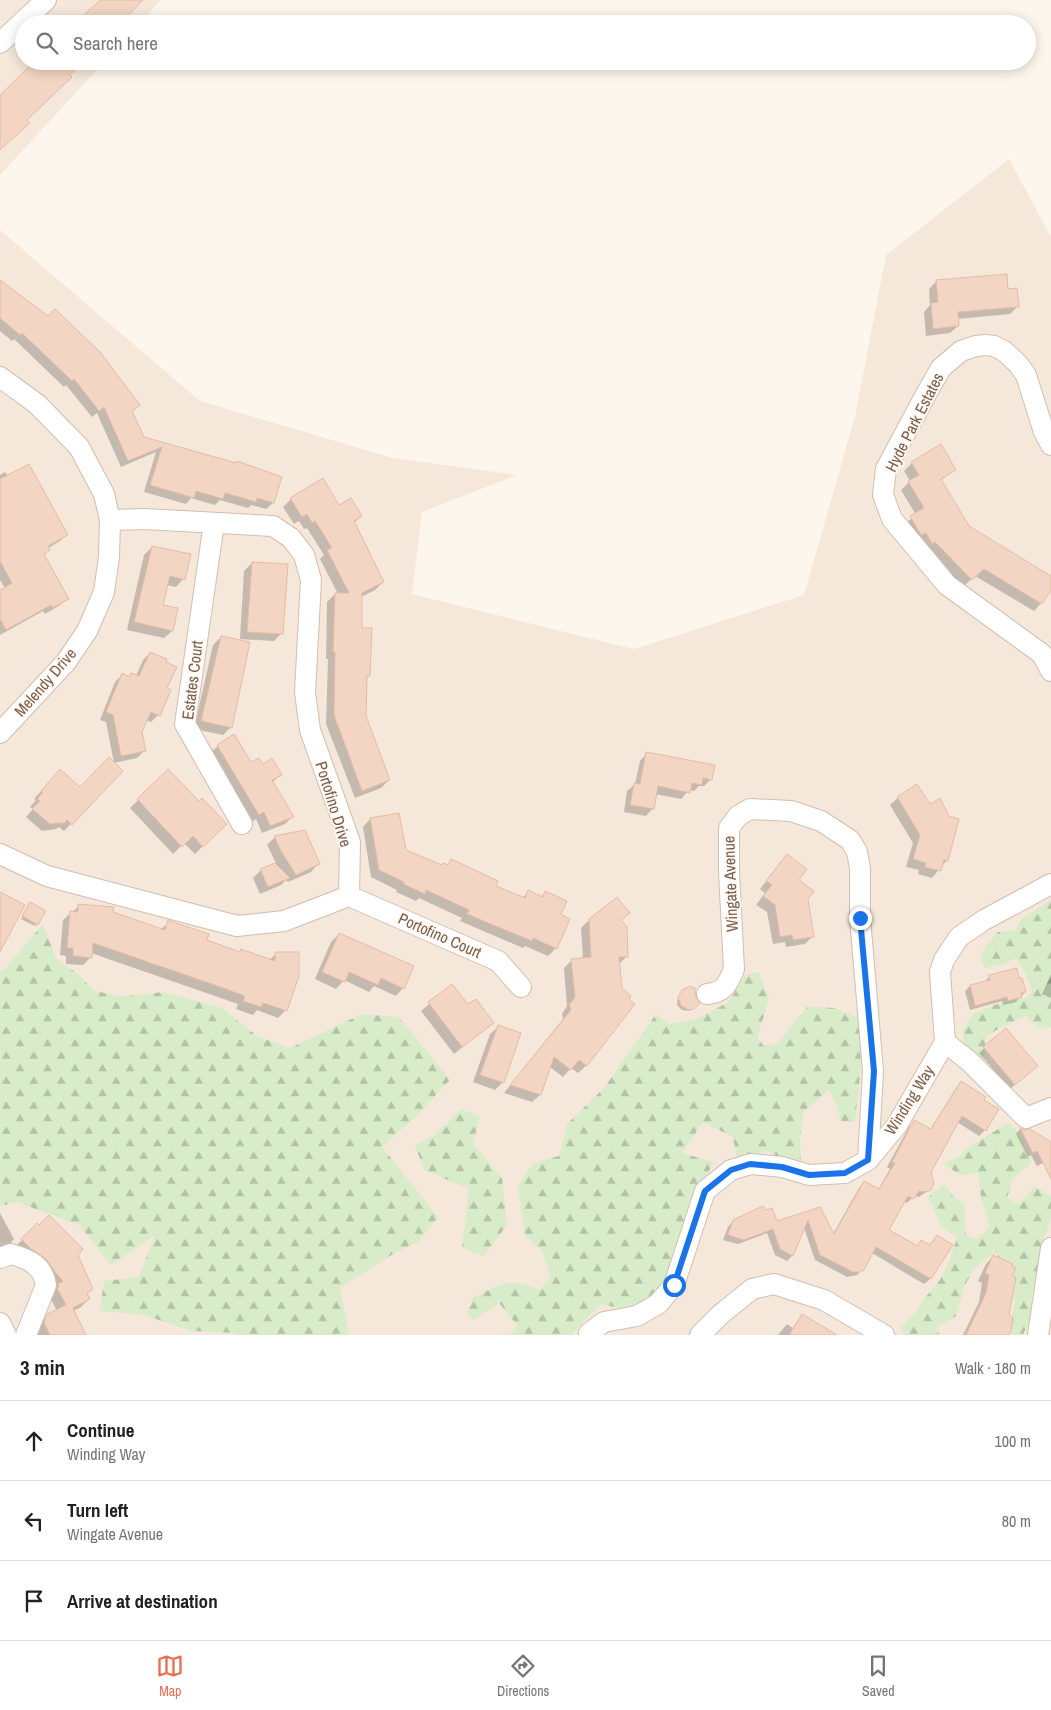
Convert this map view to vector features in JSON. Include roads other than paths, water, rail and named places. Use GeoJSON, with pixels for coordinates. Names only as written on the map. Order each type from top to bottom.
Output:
{"type":"FeatureCollection","features":[{"type":"Feature","properties":{"kind":"street"},"geometry":{"type":"LineString","coordinates":[[30,15],[46,0]]}},
{"type":"Feature","properties":{"kind":"street"},"geometry":{"type":"LineString","coordinates":[[0,43],[15,29]]}},
{"type":"Feature","properties":{"kind":"street","name":"Hyde Park Estates"},"geometry":{"type":"LineString","coordinates":[[1051,445],[1044,432],[1026,375],[1018,364],[1004,350],[986,344],[976,346],[961,351],[941,368],[886,469],[883,495],[892,519],[947,585],[1042,654],[1051,672]]}},
{"type":"Feature","properties":{"kind":"street","name":"Melendy Drive"},"geometry":{"type":"LineString","coordinates":[[0,376],[37,404],[79,447],[104,494],[110,520],[109,557],[104,592],[87,631],[66,662],[0,733]]}},
{"type":"Feature","properties":{"kind":"street","name":"Portofino Drive"},"geometry":{"type":"LineString","coordinates":[[110,520],[144,519],[273,526],[291,538],[304,555],[311,580],[306,702],[310,730],[350,842],[349,896]]}},
{"type":"Feature","properties":{"kind":"street","name":"Estates Court"},"geometry":{"type":"LineString","coordinates":[[214,523],[184,724],[242,824]]}},
{"type":"Feature","properties":{"kind":"street","name":"Wingate Avenue"},"geometry":{"type":"LineString","coordinates":[[706,994],[716,993],[724,989],[734,969],[729,872],[729,828],[738,816],[750,809],[791,812],[821,821],[850,840],[857,852],[860,868],[860,918],[874,1071],[868,1160]]}},
{"type":"Feature","properties":{"kind":"street"},"geometry":{"type":"LineString","coordinates":[[0,854],[47,876],[237,926],[284,921],[349,896]]}},
{"type":"Feature","properties":{"kind":"street"},"geometry":{"type":"LineString","coordinates":[[1051,884],[984,920],[959,938],[944,960],[940,972],[945,1042],[970,1062],[1026,1118],[1051,1108]]}},
{"type":"Feature","properties":{"kind":"street","name":"Portofino Court"},"geometry":{"type":"LineString","coordinates":[[349,896],[498,961],[522,987]]}},
{"type":"Feature","properties":{"kind":"street","name":"Winding Way"},"geometry":{"type":"LineString","coordinates":[[589,1335],[604,1322],[637,1316],[658,1304],[674,1285],[705,1191],[731,1170],[750,1164],[782,1167],[809,1175],[845,1173],[868,1160],[896,1125],[945,1042]]}},
{"type":"Feature","properties":{"kind":"street"},"geometry":{"type":"LineString","coordinates":[[1038,1335],[1051,1248]]}},
{"type":"Feature","properties":{"kind":"street"},"geometry":{"type":"LineString","coordinates":[[0,1258],[11,1254],[26,1259],[38,1266],[45,1276],[46,1284],[26,1335]]}},
{"type":"Feature","properties":{"kind":"street"},"geometry":{"type":"LineString","coordinates":[[700,1335],[720,1315],[752,1289],[774,1284],[824,1300],[884,1335]]}},
{"type":"Feature","properties":{"kind":"street"},"geometry":{"type":"LineString","coordinates":[[0,1323],[6,1335]]}}]}
